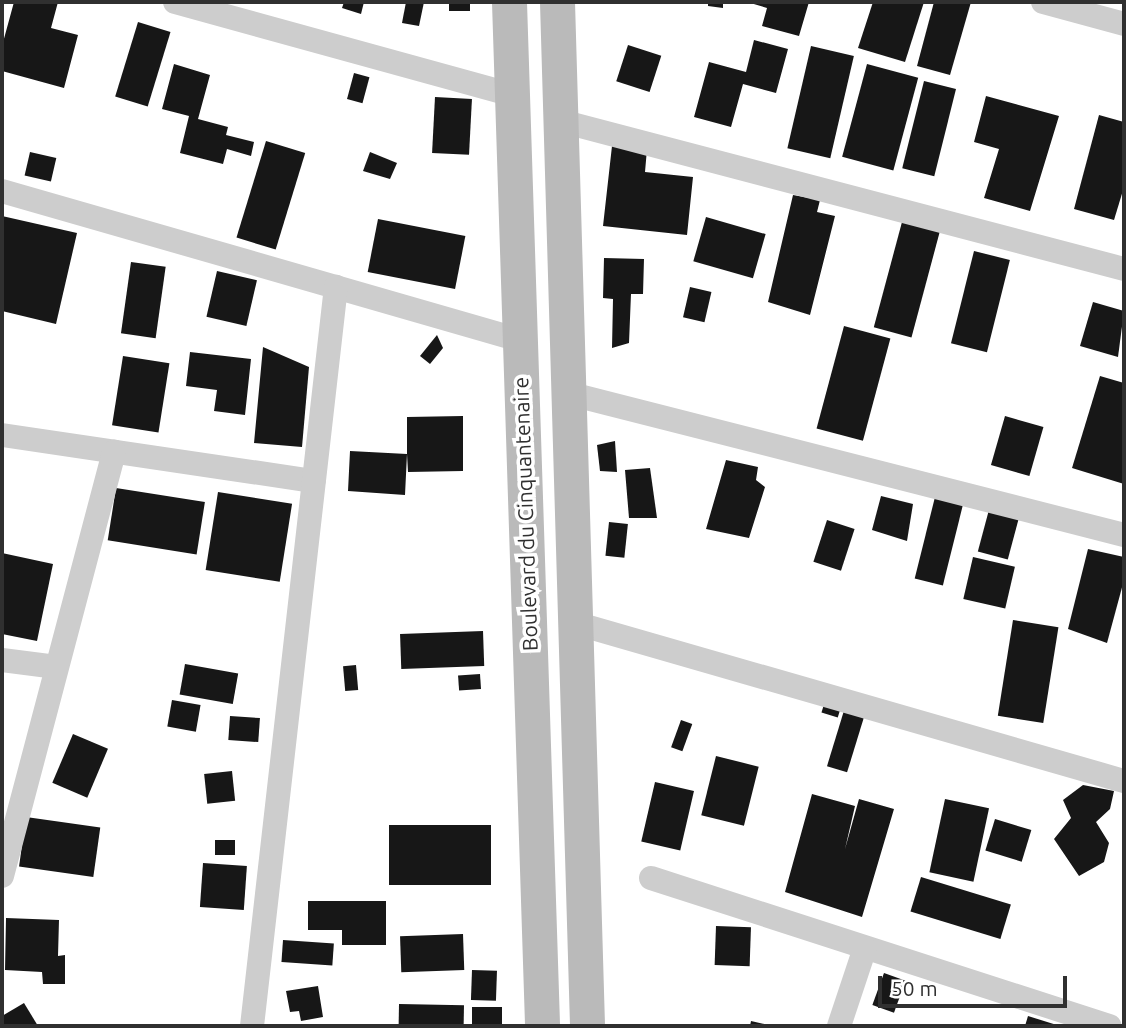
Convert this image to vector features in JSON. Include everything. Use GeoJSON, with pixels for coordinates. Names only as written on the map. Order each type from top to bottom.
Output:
{"type":"FeatureCollection","features":[{"type":"Feature","properties":{"kind":"main road","name":"Boulevard du Cinquantenaire"},"geometry":{"type":"LineString","coordinates":[[509,2],[542,1026]]}},
{"type":"Feature","properties":{"kind":"main road"},"geometry":{"type":"LineString","coordinates":[[557,2],[587,1026]]}},
{"type":"Feature","properties":{"kind":"street"},"geometry":{"type":"LineString","coordinates":[[175,2],[512,95]]}},
{"type":"Feature","properties":{"kind":"street"},"geometry":{"type":"LineString","coordinates":[[1044,2],[1124,24]]}},
{"type":"Feature","properties":{"kind":"street"},"geometry":{"type":"LineString","coordinates":[[561,121],[1124,269]]}},
{"type":"Feature","properties":{"kind":"street"},"geometry":{"type":"LineString","coordinates":[[2,191],[520,340]]}},
{"type":"Feature","properties":{"kind":"street"},"geometry":{"type":"LineString","coordinates":[[252,1026],[336,287]]}},
{"type":"Feature","properties":{"kind":"street"},"geometry":{"type":"LineString","coordinates":[[567,393],[1124,535]]}},
{"type":"Feature","properties":{"kind":"street"},"geometry":{"type":"LineString","coordinates":[[2,435],[314,481]]}},
{"type":"Feature","properties":{"kind":"street"},"geometry":{"type":"LineString","coordinates":[[2,876],[114,452]]}},
{"type":"Feature","properties":{"kind":"street"},"geometry":{"type":"LineString","coordinates":[[575,623],[1124,781]]}},
{"type":"Feature","properties":{"kind":"street"},"geometry":{"type":"LineString","coordinates":[[2,660],[58,667]]}},
{"type":"Feature","properties":{"kind":"street"},"geometry":{"type":"LineString","coordinates":[[652,878],[1110,1026]]}},
{"type":"Feature","properties":{"kind":"street"},"geometry":{"type":"LineString","coordinates":[[839,1026],[865,948]]}},
{"type":"Feature","properties":{"kind":"building"},"geometry":{"type":"Polygon","coordinates":[[[14,2],[58,2],[51,28],[78,35],[64,88],[2,71],[2,46],[14,2]]]}},
{"type":"Feature","properties":{"kind":"building"},"geometry":{"type":"Polygon","coordinates":[[[344,2],[364,2],[361,14],[342,8],[344,2]]]}},
{"type":"Feature","properties":{"kind":"building"},"geometry":{"type":"Polygon","coordinates":[[[406,2],[424,2],[419,26],[402,23],[406,2]]]}},
{"type":"Feature","properties":{"kind":"building"},"geometry":{"type":"Polygon","coordinates":[[[449,2],[470,2],[470,11],[449,11],[449,2]]]}},
{"type":"Feature","properties":{"kind":"building"},"geometry":{"type":"Polygon","coordinates":[[[708,2],[723,2],[723,8],[708,6],[708,2]]]}},
{"type":"Feature","properties":{"kind":"building"},"geometry":{"type":"Polygon","coordinates":[[[747,2],[809,2],[799,36],[762,26],[767,8],[747,2]]]}},
{"type":"Feature","properties":{"kind":"building"},"geometry":{"type":"Polygon","coordinates":[[[873,2],[924,2],[905,62],[858,48],[873,2]]]}},
{"type":"Feature","properties":{"kind":"building"},"geometry":{"type":"Polygon","coordinates":[[[934,2],[971,2],[950,75],[917,66],[934,2]]]}},
{"type":"Feature","properties":{"kind":"building"},"geometry":{"type":"Polygon","coordinates":[[[138,22],[171,32],[148,107],[115,97],[138,22]]]}},
{"type":"Feature","properties":{"kind":"building"},"geometry":{"type":"Polygon","coordinates":[[[754,40],[788,49],[776,93],[743,84],[731,127],[694,117],[709,62],[746,72],[754,40]]]}},
{"type":"Feature","properties":{"kind":"building"},"geometry":{"type":"Polygon","coordinates":[[[628,45],[661,56],[650,92],[616,81],[628,45]]]}},
{"type":"Feature","properties":{"kind":"building"},"geometry":{"type":"Polygon","coordinates":[[[811,46],[854,56],[830,158],[787,148],[811,46]]]}},
{"type":"Feature","properties":{"kind":"building"},"geometry":{"type":"Polygon","coordinates":[[[174,64],[210,75],[198,119],[228,127],[226,135],[254,142],[251,156],[227,149],[223,164],[180,153],[189,116],[162,109],[174,64]]]}},
{"type":"Feature","properties":{"kind":"building"},"geometry":{"type":"Polygon","coordinates":[[[867,64],[918,78],[893,170],[842,157],[867,64]]]}},
{"type":"Feature","properties":{"kind":"building"},"geometry":{"type":"Polygon","coordinates":[[[354,73],[369,77],[362,103],[347,99],[354,73]]]}},
{"type":"Feature","properties":{"kind":"building"},"geometry":{"type":"Polygon","coordinates":[[[924,81],[956,89],[934,176],[902,168],[924,81]]]}},
{"type":"Feature","properties":{"kind":"building"},"geometry":{"type":"Polygon","coordinates":[[[986,96],[1059,116],[1030,211],[984,198],[999,149],[974,142],[986,96]]]}},
{"type":"Feature","properties":{"kind":"building"},"geometry":{"type":"Polygon","coordinates":[[[435,97],[472,99],[469,155],[432,153],[435,97]]]}},
{"type":"Feature","properties":{"kind":"building"},"geometry":{"type":"Polygon","coordinates":[[[1099,115],[1124,122],[1124,187],[1114,220],[1074,209],[1099,115]]]}},
{"type":"Feature","properties":{"kind":"building"},"geometry":{"type":"Polygon","coordinates":[[[266,141],[305,153],[276,250],[236,238],[266,141]]]}},
{"type":"Feature","properties":{"kind":"building"},"geometry":{"type":"Polygon","coordinates":[[[612,146],[647,149],[645,172],[693,177],[687,235],[603,226],[612,146]]]}},
{"type":"Feature","properties":{"kind":"building"},"geometry":{"type":"Polygon","coordinates":[[[30,152],[56,158],[51,181],[25,175],[30,152]]]}},
{"type":"Feature","properties":{"kind":"building"},"geometry":{"type":"Polygon","coordinates":[[[370,152],[397,163],[390,179],[363,171],[370,152]]]}},
{"type":"Feature","properties":{"kind":"building"},"geometry":{"type":"Polygon","coordinates":[[[793,195],[820,200],[817,212],[835,216],[810,315],[768,302],[793,195]]]}},
{"type":"Feature","properties":{"kind":"building"},"geometry":{"type":"Polygon","coordinates":[[[2,216],[77,233],[56,324],[2,311],[2,216]]]}},
{"type":"Feature","properties":{"kind":"building"},"geometry":{"type":"Polygon","coordinates":[[[706,217],[766,234],[753,278],[693,261],[706,217]]]}},
{"type":"Feature","properties":{"kind":"building"},"geometry":{"type":"Polygon","coordinates":[[[378,219],[465,236],[455,289],[368,272],[378,219]]]}},
{"type":"Feature","properties":{"kind":"building"},"geometry":{"type":"Polygon","coordinates":[[[902,222],[940,232],[911,337],[874,327],[902,222]]]}},
{"type":"Feature","properties":{"kind":"building"},"geometry":{"type":"Polygon","coordinates":[[[974,251],[1010,260],[987,352],[951,343],[974,251]]]}},
{"type":"Feature","properties":{"kind":"building"},"geometry":{"type":"Polygon","coordinates":[[[604,258],[644,259],[643,294],[631,294],[629,343],[612,348],[613,299],[603,298],[604,258]]]}},
{"type":"Feature","properties":{"kind":"building"},"geometry":{"type":"Polygon","coordinates":[[[131,262],[166,267],[156,338],[121,333],[131,262]]]}},
{"type":"Feature","properties":{"kind":"building"},"geometry":{"type":"Polygon","coordinates":[[[217,271],[257,280],[246,326],[206,317],[217,271]]]}},
{"type":"Feature","properties":{"kind":"building"},"geometry":{"type":"Polygon","coordinates":[[[690,287],[711,292],[704,322],[683,317],[690,287]]]}},
{"type":"Feature","properties":{"kind":"building"},"geometry":{"type":"Polygon","coordinates":[[[1093,302],[1124,311],[1118,357],[1080,346],[1093,302]]]}},
{"type":"Feature","properties":{"kind":"building"},"geometry":{"type":"Polygon","coordinates":[[[844,326],[890,338],[863,441],[817,428],[844,326]]]}},
{"type":"Feature","properties":{"kind":"building"},"geometry":{"type":"Polygon","coordinates":[[[437,335],[443,348],[430,364],[420,356],[437,335]]]}},
{"type":"Feature","properties":{"kind":"building"},"geometry":{"type":"Polygon","coordinates":[[[263,347],[309,367],[302,447],[254,443],[263,347]]]}},
{"type":"Feature","properties":{"kind":"building"},"geometry":{"type":"Polygon","coordinates":[[[190,352],[251,359],[245,415],[214,411],[217,390],[186,386],[190,352]]]}},
{"type":"Feature","properties":{"kind":"building"},"geometry":{"type":"Polygon","coordinates":[[[123,356],[169,363],[158,432],[112,425],[123,356]]]}},
{"type":"Feature","properties":{"kind":"building"},"geometry":{"type":"Polygon","coordinates":[[[1100,376],[1124,383],[1124,484],[1072,468],[1100,376]]]}},
{"type":"Feature","properties":{"kind":"building"},"geometry":{"type":"Polygon","coordinates":[[[463,416],[463,471],[408,472],[407,417],[463,416]]]}},
{"type":"Feature","properties":{"kind":"building"},"geometry":{"type":"Polygon","coordinates":[[[1005,416],[1043,427],[1029,476],[991,465],[1005,416]]]}},
{"type":"Feature","properties":{"kind":"building"},"geometry":{"type":"Polygon","coordinates":[[[615,441],[617,472],[600,471],[597,445],[615,441]]]}},
{"type":"Feature","properties":{"kind":"building"},"geometry":{"type":"Polygon","coordinates":[[[350,451],[407,454],[405,495],[348,491],[350,451]]]}},
{"type":"Feature","properties":{"kind":"building"},"geometry":{"type":"Polygon","coordinates":[[[726,460],[758,467],[756,480],[765,487],[749,538],[706,529],[726,460]]]}},
{"type":"Feature","properties":{"kind":"building"},"geometry":{"type":"Polygon","coordinates":[[[650,468],[657,518],[629,518],[625,470],[650,468]]]}},
{"type":"Feature","properties":{"kind":"building"},"geometry":{"type":"Polygon","coordinates":[[[116,488],[205,502],[197,554],[108,540],[116,488]]]}},
{"type":"Feature","properties":{"kind":"building"},"geometry":{"type":"Polygon","coordinates":[[[218,492],[292,504],[280,582],[206,570],[218,492]]]}},
{"type":"Feature","properties":{"kind":"building"},"geometry":{"type":"Polygon","coordinates":[[[936,493],[964,500],[943,585],[915,578],[936,493]]]}},
{"type":"Feature","properties":{"kind":"building"},"geometry":{"type":"Polygon","coordinates":[[[881,496],[913,504],[907,541],[872,530],[881,496]]]}},
{"type":"Feature","properties":{"kind":"building"},"geometry":{"type":"Polygon","coordinates":[[[990,506],[1020,514],[1008,559],[978,551],[990,506]]]}},
{"type":"Feature","properties":{"kind":"building"},"geometry":{"type":"Polygon","coordinates":[[[827,520],[855,529],[841,571],[813,562],[827,520]]]}},
{"type":"Feature","properties":{"kind":"building"},"geometry":{"type":"Polygon","coordinates":[[[609,522],[628,524],[624,558],[605,556],[609,522]]]}},
{"type":"Feature","properties":{"kind":"building"},"geometry":{"type":"Polygon","coordinates":[[[1088,549],[1124,557],[1124,580],[1107,643],[1068,629],[1088,549]]]}},
{"type":"Feature","properties":{"kind":"building"},"geometry":{"type":"Polygon","coordinates":[[[2,553],[53,564],[37,641],[2,634],[2,553]]]}},
{"type":"Feature","properties":{"kind":"building"},"geometry":{"type":"Polygon","coordinates":[[[973,557],[1015,567],[1005,609],[963,599],[973,557]]]}},
{"type":"Feature","properties":{"kind":"building"},"geometry":{"type":"Polygon","coordinates":[[[1013,620],[1058,627],[1043,723],[998,716],[1013,620]]]}},
{"type":"Feature","properties":{"kind":"building"},"geometry":{"type":"Polygon","coordinates":[[[483,631],[484,666],[401,669],[400,634],[483,631]]]}},
{"type":"Feature","properties":{"kind":"building"},"geometry":{"type":"Polygon","coordinates":[[[185,664],[238,673],[233,704],[180,695],[185,664]]]}},
{"type":"Feature","properties":{"kind":"building"},"geometry":{"type":"Polygon","coordinates":[[[356,665],[358,690],[345,691],[343,666],[356,665]]]}},
{"type":"Feature","properties":{"kind":"building"},"geometry":{"type":"Polygon","coordinates":[[[480,674],[481,689],[459,690],[458,676],[480,674]]]}},
{"type":"Feature","properties":{"kind":"building"},"geometry":{"type":"Polygon","coordinates":[[[172,700],[201,705],[196,732],[167,727],[172,700]]]}},
{"type":"Feature","properties":{"kind":"building"},"geometry":{"type":"Polygon","coordinates":[[[825,701],[841,706],[838,717],[821,712],[825,701]]]}},
{"type":"Feature","properties":{"kind":"building"},"geometry":{"type":"Polygon","coordinates":[[[846,704],[866,710],[847,772],[827,766],[846,704]]]}},
{"type":"Feature","properties":{"kind":"building"},"geometry":{"type":"Polygon","coordinates":[[[230,716],[260,718],[258,742],[228,740],[230,716]]]}},
{"type":"Feature","properties":{"kind":"building"},"geometry":{"type":"Polygon","coordinates":[[[681,720],[692,724],[682,751],[671,747],[681,720]]]}},
{"type":"Feature","properties":{"kind":"building"},"geometry":{"type":"Polygon","coordinates":[[[73,734],[108,749],[87,798],[52,783],[73,734]]]}},
{"type":"Feature","properties":{"kind":"building"},"geometry":{"type":"Polygon","coordinates":[[[716,756],[759,767],[744,826],[701,815],[716,756]]]}},
{"type":"Feature","properties":{"kind":"building"},"geometry":{"type":"Polygon","coordinates":[[[232,771],[235,801],[207,804],[204,774],[232,771]]]}},
{"type":"Feature","properties":{"kind":"building"},"geometry":{"type":"Polygon","coordinates":[[[655,782],[694,791],[680,850],[641,841],[655,782]]]}},
{"type":"Feature","properties":{"kind":"building"},"geometry":{"type":"Polygon","coordinates":[[[1083,785],[1114,791],[1110,809],[1096,822],[1109,843],[1104,862],[1079,876],[1054,839],[1071,818],[1063,800],[1083,785]]]}},
{"type":"Feature","properties":{"kind":"building"},"geometry":{"type":"Polygon","coordinates":[[[812,794],[855,806],[845,849],[859,799],[894,809],[862,917],[785,892],[812,794]]]}},
{"type":"Feature","properties":{"kind":"building"},"geometry":{"type":"Polygon","coordinates":[[[945,799],[989,808],[973,882],[929,872],[945,799]]]}},
{"type":"Feature","properties":{"kind":"building"},"geometry":{"type":"Polygon","coordinates":[[[26,817],[100,827],[93,877],[19,867],[26,817]]]}},
{"type":"Feature","properties":{"kind":"building"},"geometry":{"type":"Polygon","coordinates":[[[995,819],[1031,830],[1022,862],[985,851],[995,819]]]}},
{"type":"Feature","properties":{"kind":"building"},"geometry":{"type":"Polygon","coordinates":[[[389,825],[491,825],[491,885],[389,885],[389,825]]]}},
{"type":"Feature","properties":{"kind":"building"},"geometry":{"type":"Polygon","coordinates":[[[215,840],[235,840],[235,855],[215,855],[215,840]]]}},
{"type":"Feature","properties":{"kind":"building"},"geometry":{"type":"Polygon","coordinates":[[[203,863],[247,866],[244,910],[200,907],[203,863]]]}},
{"type":"Feature","properties":{"kind":"building"},"geometry":{"type":"Polygon","coordinates":[[[921,877],[1011,904],[1000,939],[910,911],[921,877]]]}},
{"type":"Feature","properties":{"kind":"building"},"geometry":{"type":"Polygon","coordinates":[[[308,901],[386,901],[386,945],[342,945],[342,930],[308,930],[308,901]]]}},
{"type":"Feature","properties":{"kind":"building"},"geometry":{"type":"Polygon","coordinates":[[[6,918],[59,920],[58,956],[65,955],[65,984],[43,984],[42,972],[5,970],[6,918]]]}},
{"type":"Feature","properties":{"kind":"building"},"geometry":{"type":"Polygon","coordinates":[[[716,926],[751,927],[750,966],[715,965],[716,926]]]}},
{"type":"Feature","properties":{"kind":"building"},"geometry":{"type":"Polygon","coordinates":[[[463,934],[464,970],[401,972],[400,936],[463,934]]]}},
{"type":"Feature","properties":{"kind":"building"},"geometry":{"type":"Polygon","coordinates":[[[283,940],[334,944],[332,966],[281,962],[283,940]]]}},
{"type":"Feature","properties":{"kind":"building"},"geometry":{"type":"Polygon","coordinates":[[[472,970],[497,971],[496,1001],[471,1000],[472,970]]]}},
{"type":"Feature","properties":{"kind":"building"},"geometry":{"type":"Polygon","coordinates":[[[884,973],[906,981],[894,1013],[872,1005],[884,973]]]}},
{"type":"Feature","properties":{"kind":"building"},"geometry":{"type":"Polygon","coordinates":[[[318,986],[323,1017],[301,1021],[299,1011],[290,1012],[286,991],[318,986]]]}},
{"type":"Feature","properties":{"kind":"building"},"geometry":{"type":"Polygon","coordinates":[[[24,1003],[38,1026],[2,1026],[2,1016],[24,1003]]]}},
{"type":"Feature","properties":{"kind":"building"},"geometry":{"type":"Polygon","coordinates":[[[399,1004],[464,1005],[464,1026],[399,1026],[399,1004]]]}},
{"type":"Feature","properties":{"kind":"building"},"geometry":{"type":"Polygon","coordinates":[[[472,1007],[502,1007],[502,1026],[472,1026],[472,1007]]]}},
{"type":"Feature","properties":{"kind":"building"},"geometry":{"type":"Polygon","coordinates":[[[1028,1016],[1060,1026],[1025,1026],[1028,1016]]]}},
{"type":"Feature","properties":{"kind":"building"},"geometry":{"type":"Polygon","coordinates":[[[751,1021],[769,1025],[769,1026],[750,1026],[751,1021]]]}}]}
